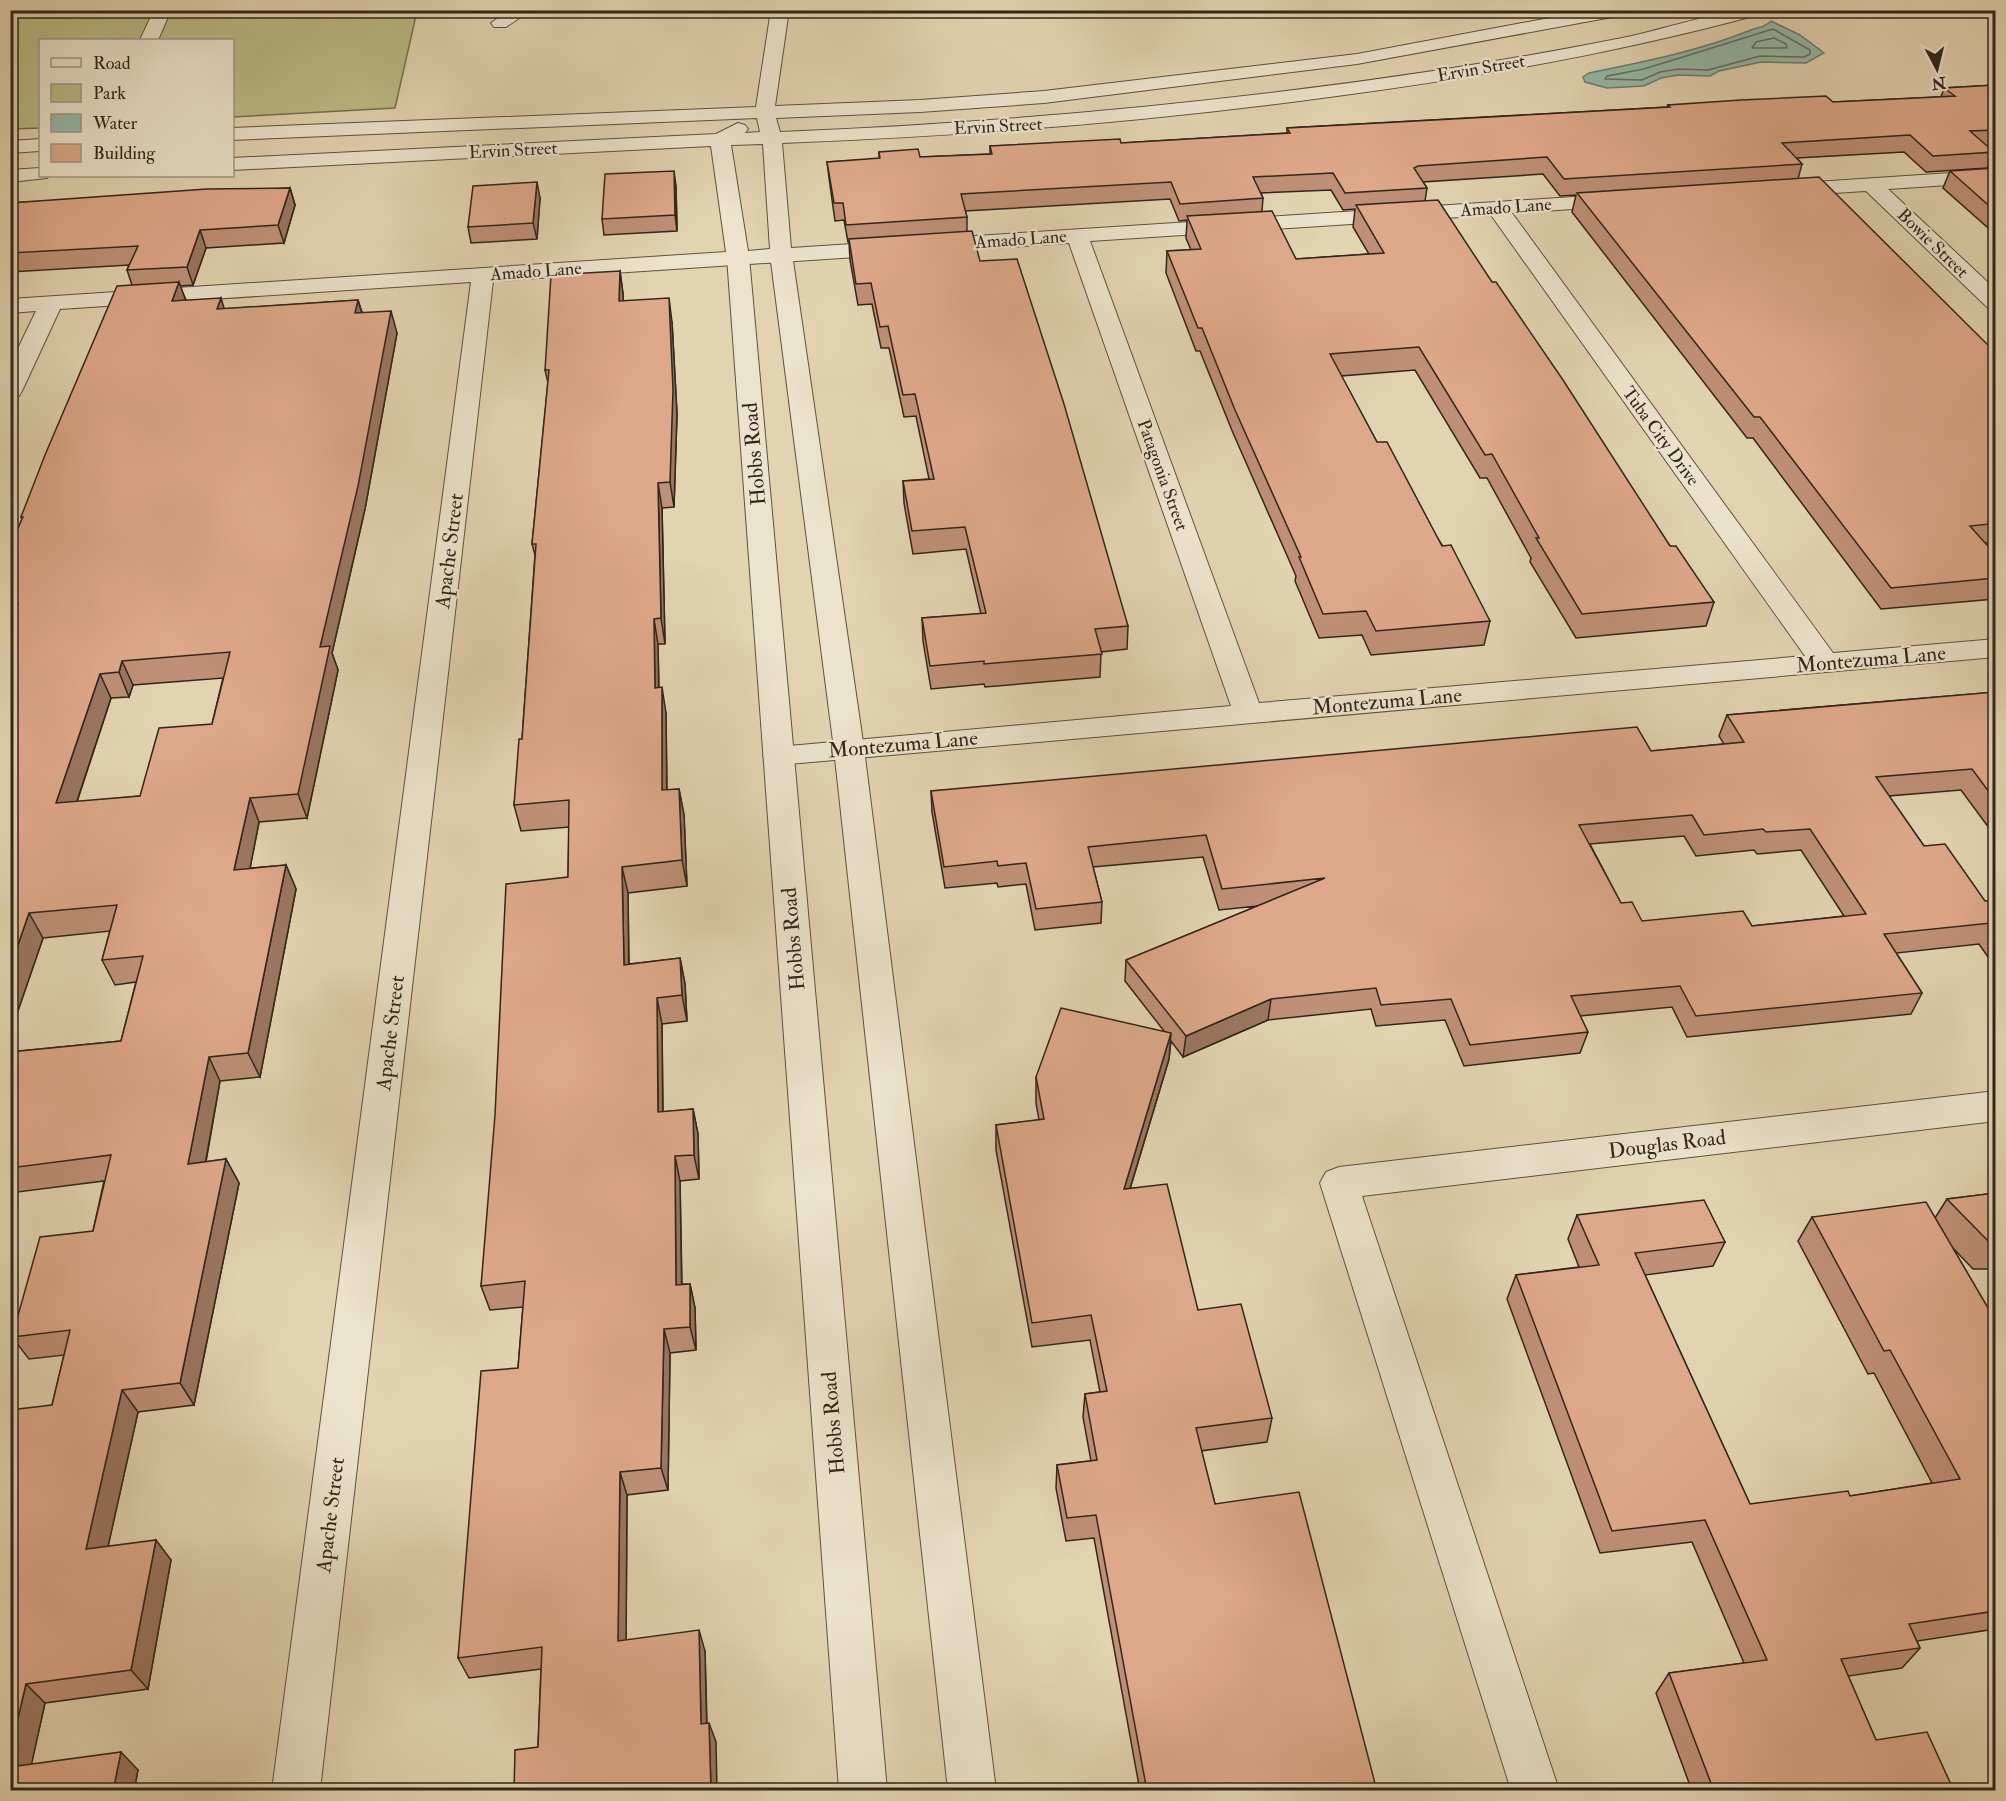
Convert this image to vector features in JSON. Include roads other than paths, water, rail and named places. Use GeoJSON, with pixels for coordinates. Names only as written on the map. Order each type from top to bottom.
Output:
{"type":"FeatureCollection","features":[{"type":"Feature","properties":{"kind":"street"},"geometry":{"type":"LineString","coordinates":[[149,39],[163,10]]}},
{"type":"Feature","properties":{"kind":"street"},"geometry":{"type":"LineString","coordinates":[[500,23],[524,10]]}},
{"type":"Feature","properties":{"kind":"street"},"geometry":{"type":"LineString","coordinates":[[780,10],[768,73],[765,112],[772,139],[781,254],[849,749],[972,1791]]}},
{"type":"Feature","properties":{"kind":"street","name":"Ervin Street"},"geometry":{"type":"LineString","coordinates":[[234,134],[765,112],[1044,97],[1265,71],[1449,44],[1623,10]]}},
{"type":"Feature","properties":{"kind":"street","name":"Ervin Street"},"geometry":{"type":"LineString","coordinates":[[234,164],[772,139],[1065,122],[1292,97],[1506,64],[1608,45],[1755,10]]}},
{"type":"Feature","properties":{"kind":"street"},"geometry":{"type":"LineString","coordinates":[[720,140],[765,112]]}},
{"type":"Feature","properties":{"kind":"street","name":"Hobbs Road"},"geometry":{"type":"LineString","coordinates":[[720,140],[738,257],[863,1791]]}},
{"type":"Feature","properties":{"kind":"street"},"geometry":{"type":"LineString","coordinates":[[10,147],[39,145]]}},
{"type":"Feature","properties":{"kind":"street"},"geometry":{"type":"LineString","coordinates":[[10,176],[39,174]]}},
{"type":"Feature","properties":{"kind":"street"},"geometry":{"type":"LineString","coordinates":[[1766,191],[1995,176]]}},
{"type":"Feature","properties":{"kind":"street","name":"Bowie Street"},"geometry":{"type":"LineString","coordinates":[[1871,184],[1995,303]]}},
{"type":"Feature","properties":{"kind":"street","name":"Amado Lane"},"geometry":{"type":"LineString","coordinates":[[10,306],[1637,199]]}},
{"type":"Feature","properties":{"kind":"street","name":"Tuba City Drive"},"geometry":{"type":"LineString","coordinates":[[1497,208],[1825,663]]}},
{"type":"Feature","properties":{"kind":"street","name":"Patagonia Street"},"geometry":{"type":"LineString","coordinates":[[1077,236],[1248,713]]}},
{"type":"Feature","properties":{"kind":"street","name":"Apache Street"},"geometry":{"type":"LineString","coordinates":[[296,1791],[483,275]]}},
{"type":"Feature","properties":{"kind":"street"},"geometry":{"type":"LineString","coordinates":[[10,391],[51,304]]}},
{"type":"Feature","properties":{"kind":"street","name":"Montezuma Lane"},"geometry":{"type":"LineString","coordinates":[[778,755],[1995,648]]}},
{"type":"Feature","properties":{"kind":"street","name":"Douglas Road"},"geometry":{"type":"LineString","coordinates":[[1535,1791],[1339,1183],[1995,1106]]}},
{"type":"Feature","properties":{"kind":"water"},"geometry":{"type":"Polygon","coordinates":[[[1771,21],[1800,35],[1824,53],[1806,63],[1761,62],[1719,71],[1710,76],[1679,75],[1661,78],[1644,86],[1607,88],[1585,82],[1583,77],[1589,73],[1691,50],[1764,26],[1771,21]]]}}]}
